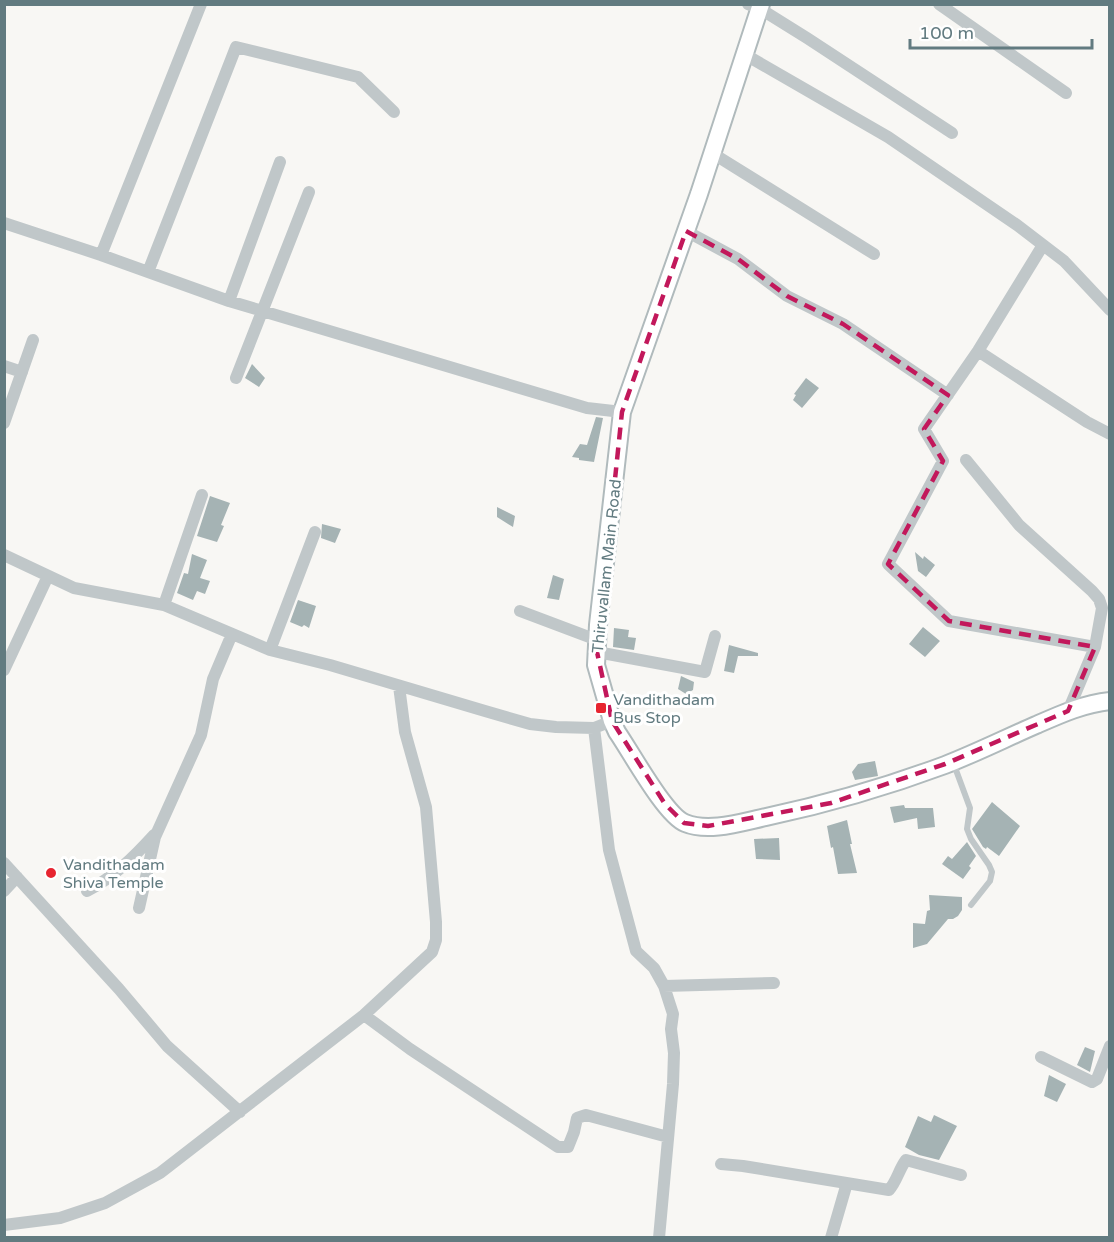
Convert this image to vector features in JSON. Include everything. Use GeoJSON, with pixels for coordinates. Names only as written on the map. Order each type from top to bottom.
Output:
{"type":"FeatureCollection","features":[{"type":"Feature","properties":{"kind":"main road","name":"Thiruvallam Main Road"},"geometry":{"type":"LineString","coordinates":[[756,6],[744,54],[712,153],[622,412],[597,646],[597,665],[612,722],[675,816],[684,823],[695,825],[732,825],[831,803],[953,761],[1068,711],[1091,703],[1110,701]]}},
{"type":"Feature","properties":{"kind":"street"},"geometry":{"type":"LineString","coordinates":[[101,255],[201,4]]}},
{"type":"Feature","properties":{"kind":"street"},"geometry":{"type":"LineString","coordinates":[[939,4],[1066,93]]}},
{"type":"Feature","properties":{"kind":"street"},"geometry":{"type":"LineString","coordinates":[[756,6],[952,133]]}},
{"type":"Feature","properties":{"kind":"street"},"geometry":{"type":"LineString","coordinates":[[148,272],[236,46],[358,76],[394,112]]}},
{"type":"Feature","properties":{"kind":"street"},"geometry":{"type":"LineString","coordinates":[[744,54],[888,137],[1017,225],[1064,261],[1110,309]]}},
{"type":"Feature","properties":{"kind":"street"},"geometry":{"type":"LineString","coordinates":[[712,153],[874,254]]}},
{"type":"Feature","properties":{"kind":"street"},"geometry":{"type":"LineString","coordinates":[[229,301],[280,162]]}},
{"type":"Feature","properties":{"kind":"street"},"geometry":{"type":"LineString","coordinates":[[236,378],[309,192]]}},
{"type":"Feature","properties":{"kind":"street"},"geometry":{"type":"LineString","coordinates":[[4,223],[229,301],[587,408],[622,412]]}},
{"type":"Feature","properties":{"kind":"street"},"geometry":{"type":"LineString","coordinates":[[686,231],[738,259],[787,296],[843,324],[948,395]]}},
{"type":"Feature","properties":{"kind":"street"},"geometry":{"type":"LineString","coordinates":[[1043,245],[978,351],[924,429],[943,461],[888,564],[949,621],[1095,647]]}},
{"type":"Feature","properties":{"kind":"street"},"geometry":{"type":"LineString","coordinates":[[4,423],[33,340]]}},
{"type":"Feature","properties":{"kind":"street"},"geometry":{"type":"LineString","coordinates":[[978,351],[1087,422],[1110,434]]}},
{"type":"Feature","properties":{"kind":"street"},"geometry":{"type":"LineString","coordinates":[[4,366],[22,372]]}},
{"type":"Feature","properties":{"kind":"street"},"geometry":{"type":"LineString","coordinates":[[966,460],[1019,525],[1071,570],[1099,598],[1102,609],[1095,647],[1068,711]]}},
{"type":"Feature","properties":{"kind":"street"},"geometry":{"type":"LineString","coordinates":[[164,605],[202,495]]}},
{"type":"Feature","properties":{"kind":"street"},"geometry":{"type":"LineString","coordinates":[[270,650],[315,532]]}},
{"type":"Feature","properties":{"kind":"street"},"geometry":{"type":"LineString","coordinates":[[4,555],[74,588],[164,605],[270,650],[330,665],[530,724],[594,728],[612,722]]}},
{"type":"Feature","properties":{"kind":"street"},"geometry":{"type":"LineString","coordinates":[[4,670],[48,576]]}},
{"type":"Feature","properties":{"kind":"street"},"geometry":{"type":"LineString","coordinates":[[520,611],[597,646],[705,672],[715,636]]}},
{"type":"Feature","properties":{"kind":"street"},"geometry":{"type":"LineString","coordinates":[[139,908],[157,832],[201,735],[213,679],[232,634]]}},
{"type":"Feature","properties":{"kind":"street"},"geometry":{"type":"LineString","coordinates":[[4,1225],[60,1218],[105,1203],[160,1173],[364,1015],[423,962],[435,947],[426,807],[405,732],[399,686]]}},
{"type":"Feature","properties":{"kind":"street"},"geometry":{"type":"LineString","coordinates":[[594,728],[609,850],[636,951],[654,968],[664,986],[673,1014],[671,1029],[674,1053],[658,1238]]}},
{"type":"Feature","properties":{"kind":"street"},"geometry":{"type":"LineString","coordinates":[[87,891],[105,882],[135,856],[157,832]]}},
{"type":"Feature","properties":{"kind":"street"},"geometry":{"type":"LineString","coordinates":[[4,863],[119,989],[167,1046],[240,1112]]}},
{"type":"Feature","properties":{"kind":"street"},"geometry":{"type":"LineString","coordinates":[[4,891],[17,877]]}},
{"type":"Feature","properties":{"kind":"street"},"geometry":{"type":"LineString","coordinates":[[664,986],[774,983]]}},
{"type":"Feature","properties":{"kind":"street"},"geometry":{"type":"LineString","coordinates":[[364,1015],[410,1049],[558,1147],[567,1147],[578,1118],[586,1115],[668,1137]]}},
{"type":"Feature","properties":{"kind":"street"},"geometry":{"type":"LineString","coordinates":[[1041,1057],[1092,1082],[1097,1079],[1110,1046]]}},
{"type":"Feature","properties":{"kind":"street"},"geometry":{"type":"LineString","coordinates":[[721,1164],[889,1190],[906,1160],[961,1175]]}},
{"type":"Feature","properties":{"kind":"street"},"geometry":{"type":"LineString","coordinates":[[831,1238],[847,1183]]}},
{"type":"Feature","properties":{"kind":"lane"},"geometry":{"type":"LineString","coordinates":[[953,761],[970,808],[967,829],[970,839],[992,872],[990,881],[971,905]]}},
{"type":"Feature","properties":{"kind":"highlighted area"},"geometry":{"type":"Polygon","coordinates":[[[686,231],[738,259],[787,296],[843,324],[948,395],[924,429],[943,461],[888,564],[949,621],[1095,647],[1068,711],[945,764],[831,803],[708,826],[684,823],[665,804],[612,721],[597,652],[622,412],[686,231]]]}},
{"type":"Feature","properties":{"kind":"building"},"geometry":{"type":"Polygon","coordinates":[[[252,364],[265,378],[259,387],[245,378],[252,364]]]}},
{"type":"Feature","properties":{"kind":"building"},"geometry":{"type":"Polygon","coordinates":[[[806,378],[819,388],[802,408],[793,400],[796,395],[794,394],[806,378]]]}},
{"type":"Feature","properties":{"kind":"building"},"geometry":{"type":"Polygon","coordinates":[[[596,417],[603,418],[594,462],[572,457],[580,444],[587,445],[596,417]]]}},
{"type":"Feature","properties":{"kind":"building"},"geometry":{"type":"Polygon","coordinates":[[[210,496],[230,503],[217,542],[197,536],[210,496]]]}},
{"type":"Feature","properties":{"kind":"building"},"geometry":{"type":"Polygon","coordinates":[[[497,507],[515,516],[513,527],[497,517],[497,507]]]}},
{"type":"Feature","properties":{"kind":"building"},"geometry":{"type":"Polygon","coordinates":[[[322,524],[341,529],[335,543],[321,538],[322,524]]]}},
{"type":"Feature","properties":{"kind":"building"},"geometry":{"type":"Polygon","coordinates":[[[915,552],[935,565],[926,577],[918,571],[915,552]]]}},
{"type":"Feature","properties":{"kind":"building"},"geometry":{"type":"Polygon","coordinates":[[[192,554],[207,560],[200,578],[210,581],[205,594],[197,591],[193,600],[177,593],[184,573],[188,574],[192,554]]]}},
{"type":"Feature","properties":{"kind":"building"},"geometry":{"type":"Polygon","coordinates":[[[553,575],[564,579],[559,600],[547,598],[553,575]]]}},
{"type":"Feature","properties":{"kind":"building"},"geometry":{"type":"Polygon","coordinates":[[[298,600],[316,606],[309,628],[290,622],[298,600]]]}},
{"type":"Feature","properties":{"kind":"building"},"geometry":{"type":"Polygon","coordinates":[[[923,627],[940,641],[925,657],[909,644],[923,627]]]}},
{"type":"Feature","properties":{"kind":"building"},"geometry":{"type":"Polygon","coordinates":[[[614,628],[629,630],[628,637],[636,638],[634,650],[613,647],[614,628]]]}},
{"type":"Feature","properties":{"kind":"building"},"geometry":{"type":"Polygon","coordinates":[[[729,645],[758,653],[758,656],[738,656],[734,673],[724,671],[729,645]]]}},
{"type":"Feature","properties":{"kind":"building"},"geometry":{"type":"Polygon","coordinates":[[[681,676],[694,682],[693,690],[686,694],[678,689],[681,676]]]}},
{"type":"Feature","properties":{"kind":"building"},"geometry":{"type":"Polygon","coordinates":[[[875,761],[878,776],[855,780],[852,772],[858,764],[875,761]]]}},
{"type":"Feature","properties":{"kind":"building"},"geometry":{"type":"Polygon","coordinates":[[[992,802],[1020,826],[999,856],[987,847],[986,849],[983,847],[972,829],[992,802]]]}},
{"type":"Feature","properties":{"kind":"building"},"geometry":{"type":"Polygon","coordinates":[[[904,805],[905,808],[933,808],[935,827],[918,829],[917,818],[894,823],[890,807],[904,805]]]}},
{"type":"Feature","properties":{"kind":"building"},"geometry":{"type":"Polygon","coordinates":[[[847,820],[857,873],[838,874],[827,826],[847,820]]]}},
{"type":"Feature","properties":{"kind":"building"},"geometry":{"type":"Polygon","coordinates":[[[779,838],[780,860],[756,859],[754,839],[779,838]]]}},
{"type":"Feature","properties":{"kind":"building"},"geometry":{"type":"Polygon","coordinates":[[[967,842],[976,856],[963,879],[942,864],[948,856],[952,859],[967,842]]]}},
{"type":"Feature","properties":{"kind":"building"},"geometry":{"type":"Polygon","coordinates":[[[929,895],[962,897],[962,910],[958,916],[948,919],[927,944],[913,948],[913,923],[925,924],[927,911],[930,910],[929,895]]]}},
{"type":"Feature","properties":{"kind":"building"},"geometry":{"type":"Polygon","coordinates":[[[1085,1047],[1095,1051],[1090,1072],[1077,1065],[1085,1047]]]}},
{"type":"Feature","properties":{"kind":"building"},"geometry":{"type":"Polygon","coordinates":[[[1049,1075],[1066,1084],[1057,1102],[1044,1096],[1049,1075]]]}},
{"type":"Feature","properties":{"kind":"building"},"geometry":{"type":"Polygon","coordinates":[[[934,1115],[957,1126],[939,1160],[919,1155],[905,1147],[918,1116],[931,1122],[934,1115]]]}},
{"type":"Feature","properties":{"kind":"place","name":"Vandithadam Bus Stop"},"geometry":{"type":"Point","coordinates":[601,708]}},
{"type":"Feature","properties":{"kind":"place","name":"Vandithadam Shiva Temple"},"geometry":{"type":"Point","coordinates":[51,873]}}]}
